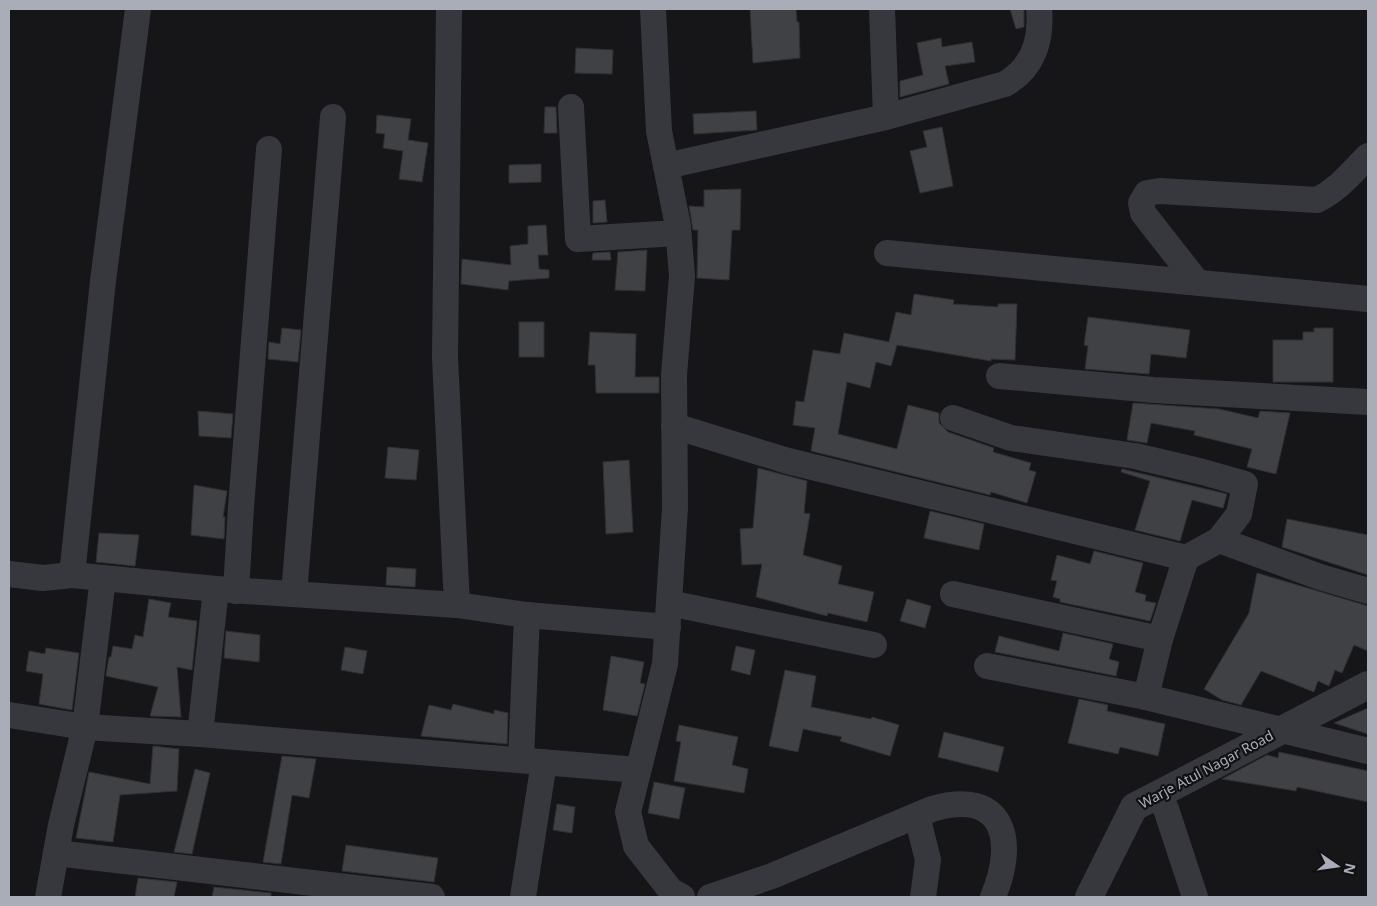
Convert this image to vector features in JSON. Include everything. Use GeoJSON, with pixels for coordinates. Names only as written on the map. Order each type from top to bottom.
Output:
{"type":"FeatureCollection","features":[{"type":"Feature","properties":{"kind":"street"},"geometry":{"type":"LineString","coordinates":[[72,576],[103,281],[138,9]]}},
{"type":"Feature","properties":{"kind":"street"},"geometry":{"type":"LineString","coordinates":[[449,9],[445,358],[457,605]]}},
{"type":"Feature","properties":{"kind":"street"},"geometry":{"type":"LineString","coordinates":[[653,9],[659,131],[678,233],[682,276],[674,375],[675,508],[666,664],[628,812],[636,846],[671,891],[682,897]]}},
{"type":"Feature","properties":{"kind":"street"},"geometry":{"type":"LineString","coordinates":[[882,9],[886,116]]}},
{"type":"Feature","properties":{"kind":"street"},"geometry":{"type":"LineString","coordinates":[[666,166],[886,116],[1005,84],[1016,78],[1026,68],[1034,53],[1039,37],[1039,9]]}},
{"type":"Feature","properties":{"kind":"street"},"geometry":{"type":"LineString","coordinates":[[571,107],[578,239],[678,233]]}},
{"type":"Feature","properties":{"kind":"street"},"geometry":{"type":"LineString","coordinates":[[294,594],[333,117]]}},
{"type":"Feature","properties":{"kind":"street"},"geometry":{"type":"LineString","coordinates":[[200,734],[240,507],[269,148]]}},
{"type":"Feature","properties":{"kind":"street"},"geometry":{"type":"LineString","coordinates":[[1197,282],[1142,213],[1141,203],[1147,193],[1160,191],[1317,200],[1329,195],[1342,184],[1368,156]]}},
{"type":"Feature","properties":{"kind":"street"},"geometry":{"type":"LineString","coordinates":[[887,253],[1368,299]]}},
{"type":"Feature","properties":{"kind":"street"},"geometry":{"type":"LineString","coordinates":[[999,376],[1154,390],[1368,402]]}},
{"type":"Feature","properties":{"kind":"street"},"geometry":{"type":"LineString","coordinates":[[674,426],[788,461],[1186,558],[1219,540],[1239,514],[1245,484],[1135,456],[1012,438],[953,418]]}},
{"type":"Feature","properties":{"kind":"street"},"geometry":{"type":"LineString","coordinates":[[1219,540],[1288,566],[1350,587],[1368,591]]}},
{"type":"Feature","properties":{"kind":"street"},"geometry":{"type":"LineString","coordinates":[[1146,697],[1160,639],[1186,558]]}},
{"type":"Feature","properties":{"kind":"street"},"geometry":{"type":"LineString","coordinates":[[9,574],[43,578],[72,576],[103,578],[226,590],[457,605],[527,615],[668,615],[874,645]]}},
{"type":"Feature","properties":{"kind":"street"},"geometry":{"type":"LineString","coordinates":[[48,897],[56,853],[85,727],[103,578]]}},
{"type":"Feature","properties":{"kind":"street"},"geometry":{"type":"LineString","coordinates":[[953,594],[1160,639]]}},
{"type":"Feature","properties":{"kind":"street"},"geometry":{"type":"LineString","coordinates":[[523,897],[532,761],[527,615]]}},
{"type":"Feature","properties":{"kind":"street"},"geometry":{"type":"LineString","coordinates":[[987,666],[1146,697],[1368,751]]}},
{"type":"Feature","properties":{"kind":"street","name":"Warje Atul Nagar Road"},"geometry":{"type":"LineString","coordinates":[[1089,897],[1134,807],[1368,685]]}},
{"type":"Feature","properties":{"kind":"street"},"geometry":{"type":"LineString","coordinates":[[9,715],[85,727],[200,734],[638,770]]}},
{"type":"Feature","properties":{"kind":"street"},"geometry":{"type":"LineString","coordinates":[[1156,795],[1166,809],[1195,897]]}},
{"type":"Feature","properties":{"kind":"street"},"geometry":{"type":"LineString","coordinates":[[710,897],[772,876],[932,809],[952,803],[977,804],[998,823],[1003,832],[1004,856],[993,897]]}},
{"type":"Feature","properties":{"kind":"street"},"geometry":{"type":"LineString","coordinates":[[917,816],[928,860],[922,897]]}},
{"type":"Feature","properties":{"kind":"street"},"geometry":{"type":"LineString","coordinates":[[56,853],[432,897]]}},
{"type":"Feature","properties":{"kind":"building"},"geometry":{"type":"Polygon","coordinates":[[[750,9],[796,9],[797,22],[799,22],[800,58],[753,63],[750,9]]]}},
{"type":"Feature","properties":{"kind":"building"},"geometry":{"type":"Polygon","coordinates":[[[1010,9],[1024,9],[1024,27],[1016,29],[1010,9]]]}},
{"type":"Feature","properties":{"kind":"building"},"geometry":{"type":"Polygon","coordinates":[[[941,38],[942,47],[972,42],[975,62],[945,66],[949,84],[900,97],[900,81],[923,75],[917,43],[941,38]]]}},
{"type":"Feature","properties":{"kind":"building"},"geometry":{"type":"Polygon","coordinates":[[[576,48],[613,50],[612,74],[575,73],[576,48]]]}},
{"type":"Feature","properties":{"kind":"building"},"geometry":{"type":"Polygon","coordinates":[[[545,107],[556,107],[557,133],[544,133],[545,107]]]}},
{"type":"Feature","properties":{"kind":"building"},"geometry":{"type":"Polygon","coordinates":[[[756,111],[757,130],[694,134],[693,114],[756,111]]]}},
{"type":"Feature","properties":{"kind":"building"},"geometry":{"type":"Polygon","coordinates":[[[377,115],[411,119],[408,140],[428,143],[422,182],[399,179],[403,151],[383,148],[385,134],[376,133],[377,115]]]}},
{"type":"Feature","properties":{"kind":"building"},"geometry":{"type":"Polygon","coordinates":[[[942,127],[953,186],[920,193],[910,151],[927,147],[923,131],[942,127]]]}},
{"type":"Feature","properties":{"kind":"building"},"geometry":{"type":"Polygon","coordinates":[[[541,164],[541,182],[509,183],[509,165],[541,164]]]}},
{"type":"Feature","properties":{"kind":"building"},"geometry":{"type":"Polygon","coordinates":[[[741,189],[740,230],[732,230],[729,280],[697,278],[698,230],[693,230],[689,206],[704,207],[704,190],[741,189]]]}},
{"type":"Feature","properties":{"kind":"building"},"geometry":{"type":"Polygon","coordinates":[[[605,200],[607,222],[593,223],[593,201],[605,200]]]}},
{"type":"Feature","properties":{"kind":"building"},"geometry":{"type":"Polygon","coordinates":[[[546,225],[548,255],[538,255],[539,269],[549,270],[549,278],[509,281],[508,290],[461,284],[462,259],[511,265],[510,246],[528,244],[528,226],[546,225]]]}},
{"type":"Feature","properties":{"kind":"building"},"geometry":{"type":"Polygon","coordinates":[[[647,250],[645,291],[615,290],[618,252],[647,250]]]}},
{"type":"Feature","properties":{"kind":"building"},"geometry":{"type":"Polygon","coordinates":[[[610,252],[611,260],[592,260],[593,253],[610,252]]]}},
{"type":"Feature","properties":{"kind":"building"},"geometry":{"type":"Polygon","coordinates":[[[914,294],[954,300],[953,304],[998,307],[998,304],[1017,304],[1015,360],[991,359],[991,361],[897,345],[891,366],[876,362],[870,388],[847,382],[838,434],[897,449],[908,405],[939,413],[939,423],[948,432],[994,448],[993,452],[1031,463],[1029,470],[1036,472],[1027,503],[991,492],[990,495],[811,451],[815,428],[793,425],[796,401],[804,402],[813,350],[840,354],[844,333],[889,342],[896,312],[911,315],[914,294]]]}},
{"type":"Feature","properties":{"kind":"building"},"geometry":{"type":"Polygon","coordinates":[[[1088,317],[1190,330],[1186,358],[1151,354],[1149,374],[1085,369],[1088,346],[1084,345],[1088,317]]]}},
{"type":"Feature","properties":{"kind":"building"},"geometry":{"type":"Polygon","coordinates":[[[519,322],[544,322],[544,357],[519,357],[519,322]]]}},
{"type":"Feature","properties":{"kind":"building"},"geometry":{"type":"Polygon","coordinates":[[[282,328],[301,330],[298,362],[268,359],[269,342],[280,344],[282,328]]]}},
{"type":"Feature","properties":{"kind":"building"},"geometry":{"type":"Polygon","coordinates":[[[1314,328],[1333,328],[1333,382],[1273,382],[1273,340],[1303,340],[1303,332],[1314,332],[1314,328]]]}},
{"type":"Feature","properties":{"kind":"building"},"geometry":{"type":"Polygon","coordinates":[[[590,332],[636,334],[635,377],[659,377],[659,393],[596,393],[595,365],[588,365],[590,332]]]}},
{"type":"Feature","properties":{"kind":"building"},"geometry":{"type":"Polygon","coordinates":[[[1133,403],[1219,409],[1258,418],[1260,411],[1290,413],[1276,474],[1247,467],[1252,449],[1194,435],[1195,431],[1151,423],[1147,443],[1127,440],[1133,403]]]}},
{"type":"Feature","properties":{"kind":"building"},"geometry":{"type":"Polygon","coordinates":[[[198,411],[233,414],[231,438],[199,436],[198,411]]]}},
{"type":"Feature","properties":{"kind":"building"},"geometry":{"type":"Polygon","coordinates":[[[388,447],[419,450],[416,480],[385,478],[388,447]]]}},
{"type":"Feature","properties":{"kind":"building"},"geometry":{"type":"Polygon","coordinates":[[[629,460],[633,532],[606,534],[603,462],[629,460]]]}},
{"type":"Feature","properties":{"kind":"building"},"geometry":{"type":"Polygon","coordinates":[[[758,468],[807,481],[804,513],[810,514],[803,555],[842,566],[838,584],[874,592],[867,622],[828,613],[827,616],[756,597],[762,564],[742,565],[740,529],[753,528],[758,468]]]}},
{"type":"Feature","properties":{"kind":"building"},"geometry":{"type":"Polygon","coordinates":[[[1122,469],[1227,494],[1223,508],[1192,500],[1180,541],[1135,530],[1150,481],[1121,472],[1122,469]]]}},
{"type":"Feature","properties":{"kind":"building"},"geometry":{"type":"Polygon","coordinates":[[[194,485],[227,491],[223,517],[225,517],[224,539],[191,535],[194,485]]]}},
{"type":"Feature","properties":{"kind":"building"},"geometry":{"type":"Polygon","coordinates":[[[930,511],[984,524],[979,550],[924,538],[930,511]]]}},
{"type":"Feature","properties":{"kind":"building"},"geometry":{"type":"Polygon","coordinates":[[[1287,519],[1368,535],[1368,575],[1282,547],[1287,519]]]}},
{"type":"Feature","properties":{"kind":"building"},"geometry":{"type":"Polygon","coordinates":[[[99,533],[139,535],[135,566],[96,562],[99,533]]]}},
{"type":"Feature","properties":{"kind":"building"},"geometry":{"type":"Polygon","coordinates":[[[1094,551],[1143,563],[1135,592],[1146,595],[1145,601],[1156,603],[1150,621],[1060,602],[1060,599],[1053,597],[1057,581],[1051,580],[1057,555],[1090,564],[1094,551]]]}},
{"type":"Feature","properties":{"kind":"building"},"geometry":{"type":"Polygon","coordinates":[[[387,567],[416,569],[415,587],[386,585],[387,567]]]}},
{"type":"Feature","properties":{"kind":"building"},"geometry":{"type":"Polygon","coordinates":[[[1257,573],[1368,606],[1368,651],[1354,645],[1342,673],[1335,670],[1329,686],[1318,681],[1314,692],[1261,671],[1241,705],[1222,700],[1204,689],[1249,613],[1257,573]]]}},
{"type":"Feature","properties":{"kind":"building"},"geometry":{"type":"Polygon","coordinates":[[[149,599],[171,603],[168,617],[197,621],[192,670],[177,667],[181,717],[150,716],[158,687],[106,676],[113,646],[132,649],[135,635],[143,637],[149,599]]]}},
{"type":"Feature","properties":{"kind":"building"},"geometry":{"type":"Polygon","coordinates":[[[907,599],[931,606],[925,628],[900,621],[907,599]]]}},
{"type":"Feature","properties":{"kind":"building"},"geometry":{"type":"Polygon","coordinates":[[[226,631],[260,635],[259,662],[224,658],[226,631]]]}},
{"type":"Feature","properties":{"kind":"building"},"geometry":{"type":"Polygon","coordinates":[[[1063,633],[1113,644],[1109,659],[1119,662],[1116,676],[995,652],[999,636],[1059,651],[1063,633]]]}},
{"type":"Feature","properties":{"kind":"building"},"geometry":{"type":"Polygon","coordinates":[[[736,646],[755,650],[750,675],[731,670],[736,646]]]}},
{"type":"Feature","properties":{"kind":"building"},"geometry":{"type":"Polygon","coordinates":[[[345,647],[367,651],[363,674],[341,670],[345,647]]]}},
{"type":"Feature","properties":{"kind":"building"},"geometry":{"type":"Polygon","coordinates":[[[46,648],[79,653],[72,710],[39,704],[43,674],[26,671],[29,651],[45,654],[46,648]]]}},
{"type":"Feature","properties":{"kind":"building"},"geometry":{"type":"Polygon","coordinates":[[[611,656],[644,662],[640,683],[645,684],[637,716],[603,710],[611,656]]]}},
{"type":"Feature","properties":{"kind":"building"},"geometry":{"type":"Polygon","coordinates":[[[785,670],[816,676],[811,707],[871,719],[872,717],[899,725],[890,756],[840,741],[842,737],[803,729],[798,752],[769,746],[785,670]]]}},
{"type":"Feature","properties":{"kind":"building"},"geometry":{"type":"Polygon","coordinates":[[[1079,699],[1108,705],[1107,711],[1165,724],[1158,756],[1120,747],[1118,754],[1068,743],[1079,699]]]}},
{"type":"Feature","properties":{"kind":"building"},"geometry":{"type":"Polygon","coordinates":[[[453,704],[494,714],[494,710],[508,713],[507,744],[421,736],[429,705],[451,710],[453,704]]]}},
{"type":"Feature","properties":{"kind":"building"},"geometry":{"type":"Polygon","coordinates":[[[1368,708],[1368,734],[1334,723],[1368,708]]]}},
{"type":"Feature","properties":{"kind":"building"},"geometry":{"type":"Polygon","coordinates":[[[679,725],[738,737],[732,765],[748,769],[744,793],[674,781],[681,742],[676,741],[679,725]]]}},
{"type":"Feature","properties":{"kind":"building"},"geometry":{"type":"Polygon","coordinates":[[[944,732],[1004,747],[998,772],[938,757],[944,732]]]}},
{"type":"Feature","properties":{"kind":"building"},"geometry":{"type":"Polygon","coordinates":[[[153,746],[179,749],[177,791],[120,795],[113,842],[76,838],[89,772],[150,784],[153,746]]]}},
{"type":"Feature","properties":{"kind":"building"},"geometry":{"type":"Polygon","coordinates":[[[1279,752],[1368,771],[1368,802],[1297,787],[1296,791],[1222,779],[1267,755],[1278,758],[1279,752]]]}},
{"type":"Feature","properties":{"kind":"building"},"geometry":{"type":"Polygon","coordinates":[[[282,756],[316,759],[309,798],[292,795],[281,864],[263,862],[282,756]]]}},
{"type":"Feature","properties":{"kind":"building"},"geometry":{"type":"Polygon","coordinates":[[[195,769],[210,773],[192,854],[174,852],[195,769]]]}},
{"type":"Feature","properties":{"kind":"building"},"geometry":{"type":"Polygon","coordinates":[[[654,782],[685,788],[679,819],[648,813],[654,782]]]}},
{"type":"Feature","properties":{"kind":"building"},"geometry":{"type":"Polygon","coordinates":[[[557,804],[575,807],[572,833],[553,830],[557,804]]]}},
{"type":"Feature","properties":{"kind":"building"},"geometry":{"type":"Polygon","coordinates":[[[346,845],[438,858],[434,882],[342,871],[346,845]]]}},
{"type":"Feature","properties":{"kind":"building"},"geometry":{"type":"Polygon","coordinates":[[[138,878],[177,882],[174,897],[135,897],[138,878]]]}},
{"type":"Feature","properties":{"kind":"building"},"geometry":{"type":"Polygon","coordinates":[[[214,887],[271,893],[271,897],[212,897],[214,887]]]}}]}
